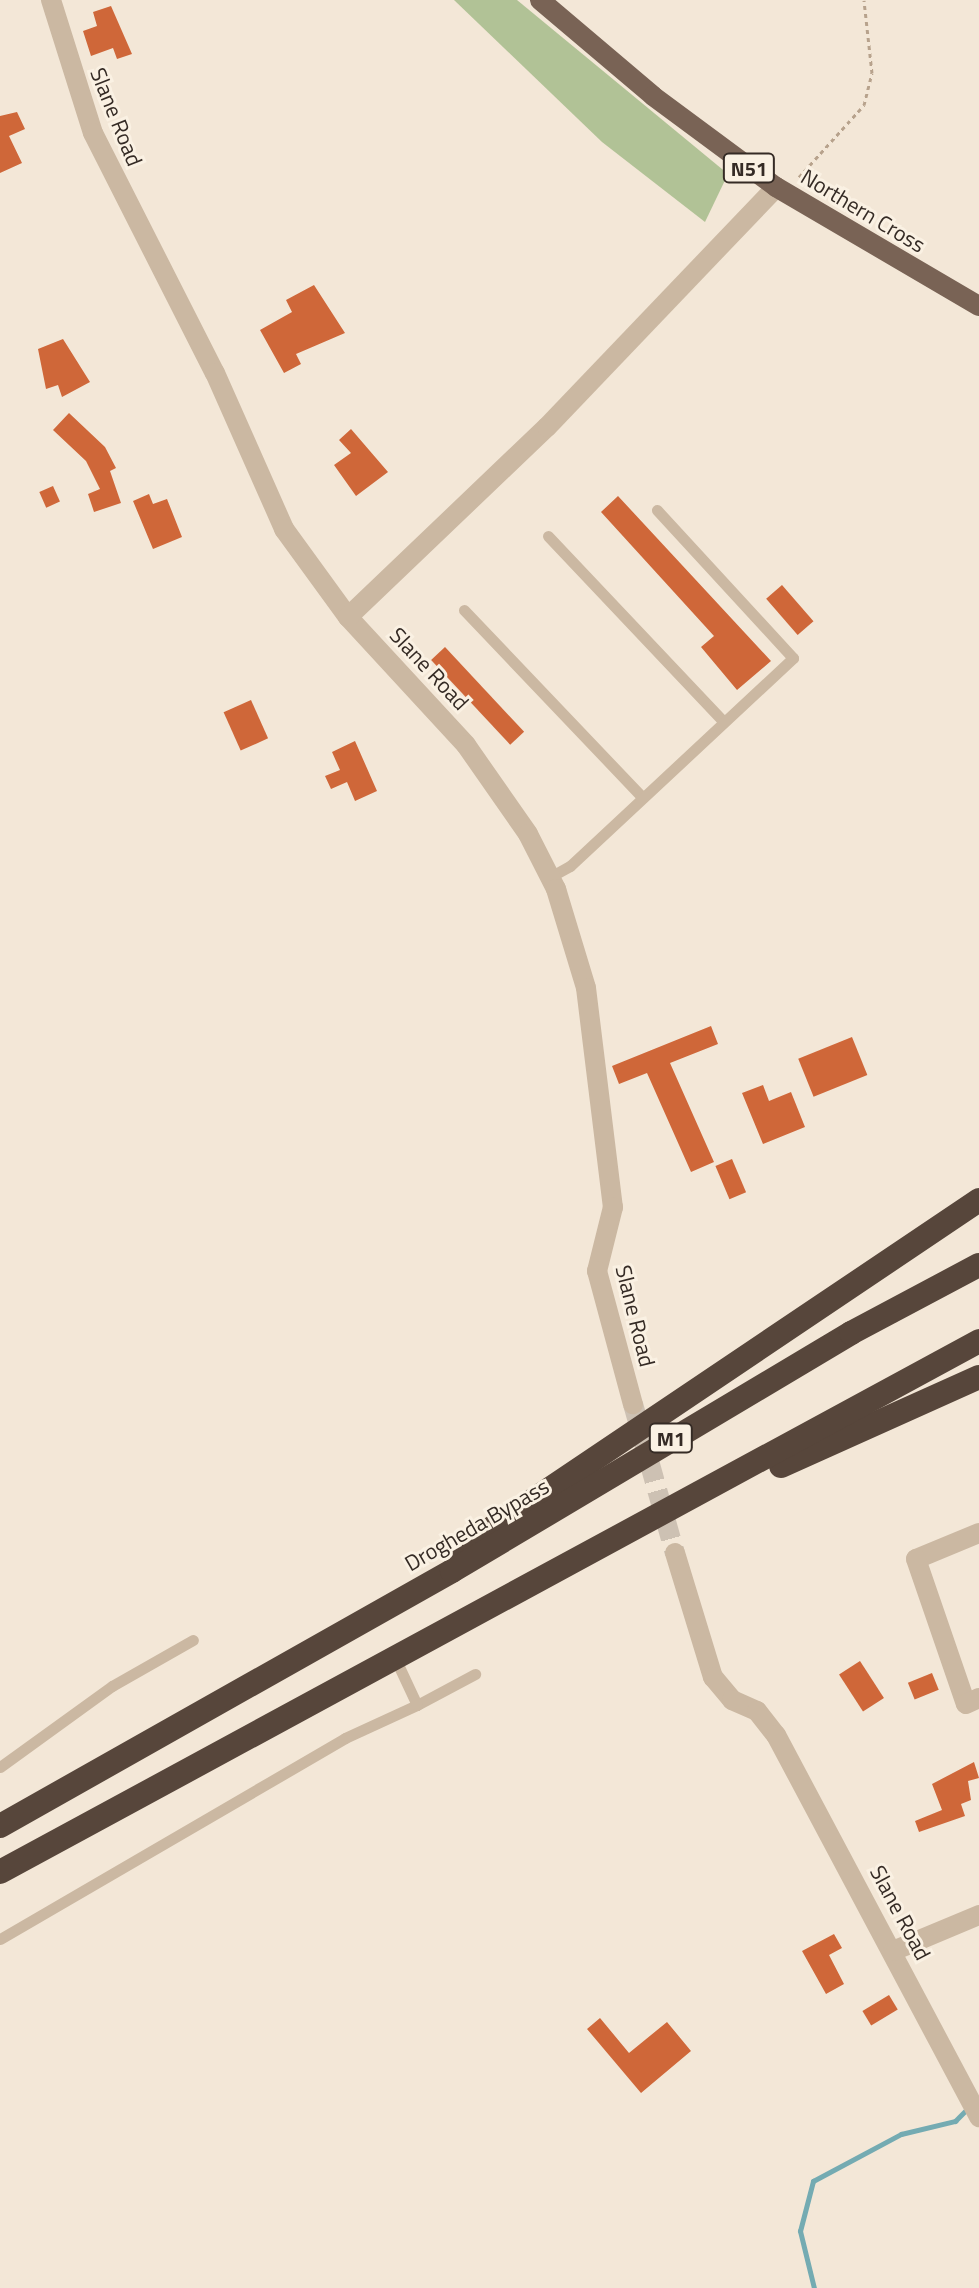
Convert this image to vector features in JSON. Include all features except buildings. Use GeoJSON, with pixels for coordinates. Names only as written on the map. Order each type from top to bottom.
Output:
{"type":"FeatureCollection","features":[{"type":"Feature","properties":{"kind":"highway"},"geometry":{"type":"LineString","coordinates":[[368,1619],[471,1542],[979,1200]]}},
{"type":"Feature","properties":{"kind":"highway","name":"Drogheda Bypass"},"geometry":{"type":"LineString","coordinates":[[0,1826],[368,1619],[851,1333],[979,1265]]}},
{"type":"Feature","properties":{"kind":"highway"},"geometry":{"type":"LineString","coordinates":[[0,1872],[979,1341]]}},
{"type":"Feature","properties":{"kind":"highway"},"geometry":{"type":"LineString","coordinates":[[553,1572],[676,1520],[879,1418],[979,1377]]}},
{"type":"Feature","properties":{"kind":"main road","name":"Northern Cross"},"geometry":{"type":"LineString","coordinates":[[540,0],[653,96],[782,190],[979,306]]}},
{"type":"Feature","properties":{"kind":"street","name":"Slane Road"},"geometry":{"type":"LineString","coordinates":[[51,0],[108,165],[215,373],[284,529],[348,617],[466,745],[550,877],[586,988],[613,1207],[597,1271],[633,1404]]}},
{"type":"Feature","properties":{"kind":"street"},"geometry":{"type":"LineString","coordinates":[[348,617],[547,427],[782,190]]}},
{"type":"Feature","properties":{"kind":"street"},"geometry":{"type":"LineString","coordinates":[[979,1533],[916,1559],[966,1704],[979,1698]]}},
{"type":"Feature","properties":{"kind":"street","name":"Slane Road"},"geometry":{"type":"LineString","coordinates":[[675,1553],[713,1677],[732,1700],[757,1711],[776,1735],[975,2109]]}},
{"type":"Feature","properties":{"kind":"street"},"geometry":{"type":"LineString","coordinates":[[893,1951],[979,1915]]}},
{"type":"Feature","properties":{"kind":"lane"},"geometry":{"type":"LineString","coordinates":[[550,877],[570,866],[641,796],[793,658],[657,510]]}},
{"type":"Feature","properties":{"kind":"lane"},"geometry":{"type":"LineString","coordinates":[[548,536],[723,721]]}},
{"type":"Feature","properties":{"kind":"lane"},"geometry":{"type":"LineString","coordinates":[[464,610],[641,796]]}},
{"type":"Feature","properties":{"kind":"lane"},"geometry":{"type":"LineString","coordinates":[[0,1767],[112,1686],[193,1640]]}},
{"type":"Feature","properties":{"kind":"lane"},"geometry":{"type":"LineString","coordinates":[[395,1658],[417,1705]]}},
{"type":"Feature","properties":{"kind":"lane"},"geometry":{"type":"LineString","coordinates":[[0,1939],[345,1738],[475,1674]]}},
{"type":"Feature","properties":{"kind":"path"},"geometry":{"type":"LineString","coordinates":[[782,190],[864,105],[872,73],[864,0]]}},
{"type":"Feature","properties":{"kind":"green space"},"geometry":{"type":"Polygon","coordinates":[[[454,0],[517,0],[728,174],[705,222],[602,142],[454,0]]]}},
{"type":"Feature","properties":{"kind":"waterway"},"geometry":{"type":"LineString","coordinates":[[814,2288],[800,2231],[813,2181],[901,2134],[955,2121],[968,2108]]}},
{"type":"Feature","properties":{"kind":"tunnel"},"geometry":{"type":"LineString","coordinates":[[633,1404],[675,1553]]}}]}
